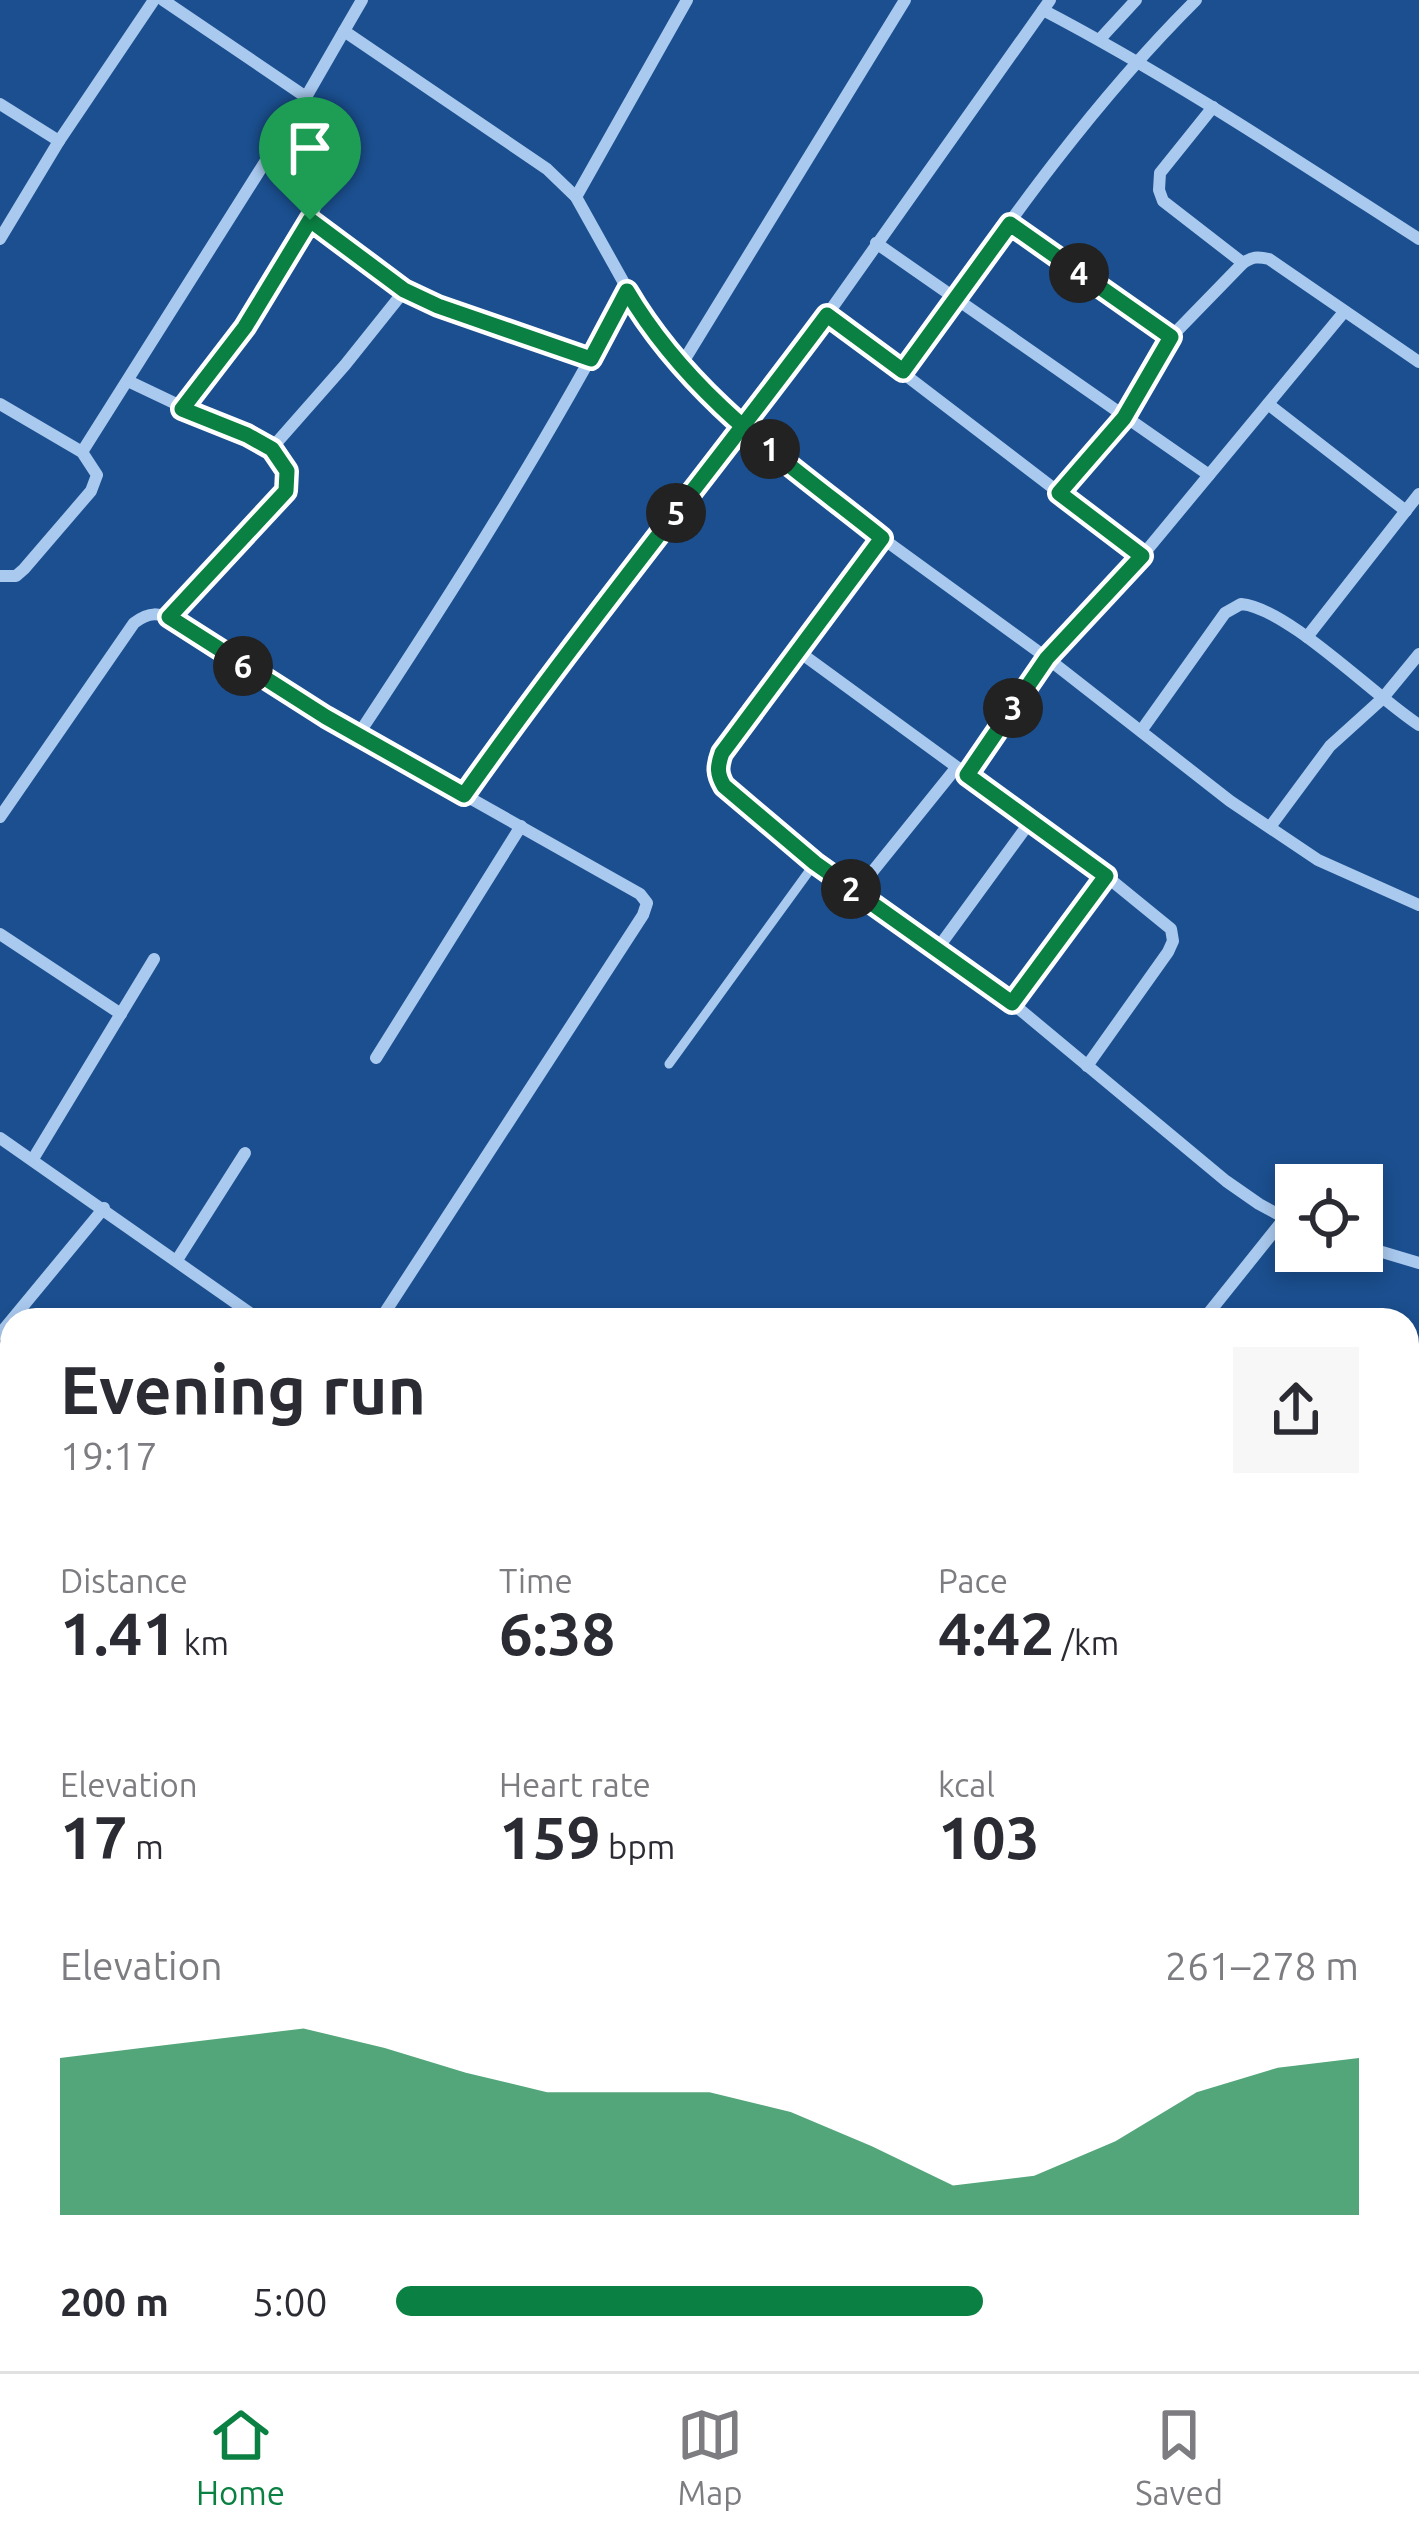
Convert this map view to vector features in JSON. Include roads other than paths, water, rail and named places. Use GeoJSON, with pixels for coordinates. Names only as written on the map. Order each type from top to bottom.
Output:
{"type":"FeatureCollection","features":[{"type":"Feature","properties":{"kind":"street"},"geometry":{"type":"LineString","coordinates":[[0,239],[59,141],[159,0],[306,97]]}},
{"type":"Feature","properties":{"kind":"street"},"geometry":{"type":"LineString","coordinates":[[82,452],[276,146],[362,0]]}},
{"type":"Feature","properties":{"kind":"street"},"geometry":{"type":"LineString","coordinates":[[576,197],[687,0]]}},
{"type":"Feature","properties":{"kind":"street"},"geometry":{"type":"LineString","coordinates":[[680,367],[905,0]]}},
{"type":"Feature","properties":{"kind":"street"},"geometry":{"type":"LineString","coordinates":[[1100,39],[1136,0]]}},
{"type":"Feature","properties":{"kind":"street"},"geometry":{"type":"LineString","coordinates":[[903,371],[1073,139],[1196,0]]}},
{"type":"Feature","properties":{"kind":"street"},"geometry":{"type":"LineString","coordinates":[[464,795],[827,315],[1047,5],[1419,239]]}},
{"type":"Feature","properties":{"kind":"street"},"geometry":{"type":"LineString","coordinates":[[344,31],[547,169],[576,197],[643,317],[680,367],[742,427],[1230,801],[1318,860],[1419,905]]}},
{"type":"Feature","properties":{"kind":"street"},"geometry":{"type":"LineString","coordinates":[[0,104],[59,141]]}},
{"type":"Feature","properties":{"kind":"street"},"geometry":{"type":"LineString","coordinates":[[1213,106],[1160,173],[1160,190],[1163,201],[1243,263]]}},
{"type":"Feature","properties":{"kind":"street"},"geometry":{"type":"LineString","coordinates":[[182,409],[245,327],[319,197],[316,184],[276,146]]}},
{"type":"Feature","properties":{"kind":"street"},"geometry":{"type":"LineString","coordinates":[[310,220],[404,290],[591,359]]}},
{"type":"Feature","properties":{"kind":"street"},"geometry":{"type":"LineString","coordinates":[[1010,224],[1171,337]]}},
{"type":"Feature","properties":{"kind":"street"},"geometry":{"type":"LineString","coordinates":[[876,243],[1209,475]]}},
{"type":"Feature","properties":{"kind":"street"},"geometry":{"type":"LineString","coordinates":[[1059,493],[1124,418],[1171,337],[1243,263],[1258,256],[1419,362]]}},
{"type":"Feature","properties":{"kind":"street"},"geometry":{"type":"LineString","coordinates":[[272,449],[404,290]]}},
{"type":"Feature","properties":{"kind":"street"},"geometry":{"type":"LineString","coordinates":[[358,735],[468,566],[627,291]]}},
{"type":"Feature","properties":{"kind":"street"},"geometry":{"type":"LineString","coordinates":[[856,892],[962,771],[1047,658],[1142,556],[1344,312]]}},
{"type":"Feature","properties":{"kind":"street"},"geometry":{"type":"LineString","coordinates":[[827,315],[1142,556]]}},
{"type":"Feature","properties":{"kind":"street"},"geometry":{"type":"LineString","coordinates":[[128,381],[272,449],[287,471],[286,491],[169,617]]}},
{"type":"Feature","properties":{"kind":"street"},"geometry":{"type":"LineString","coordinates":[[0,404],[82,452],[97,475],[91,491],[24,568],[16,576],[0,576]]}},
{"type":"Feature","properties":{"kind":"street"},"geometry":{"type":"LineString","coordinates":[[1268,404],[1406,511]]}},
{"type":"Feature","properties":{"kind":"street"},"geometry":{"type":"LineString","coordinates":[[1307,638],[1419,494]]}},
{"type":"Feature","properties":{"kind":"street"},"geometry":{"type":"LineString","coordinates":[[882,538],[722,753],[718,775],[724,786],[815,863],[1012,1003],[1226,1181],[1275,1212]]}},
{"type":"Feature","properties":{"kind":"street"},"geometry":{"type":"LineString","coordinates":[[1141,731],[1225,613],[1233,606],[1250,604],[1307,638],[1419,724]]}},
{"type":"Feature","properties":{"kind":"street"},"geometry":{"type":"LineString","coordinates":[[0,817],[134,623],[147,614],[160,613],[358,735],[640,894],[646,903],[644,915],[388,1308]]}},
{"type":"Feature","properties":{"kind":"street"},"geometry":{"type":"LineString","coordinates":[[798,651],[1106,876],[1171,929],[1168,952],[1088,1066]]}},
{"type":"Feature","properties":{"kind":"street"},"geometry":{"type":"LineString","coordinates":[[1270,827],[1330,746],[1382,699],[1419,654]]}},
{"type":"Feature","properties":{"kind":"street"},"geometry":{"type":"LineString","coordinates":[[938,948],[1030,822]]}},
{"type":"Feature","properties":{"kind":"street"},"geometry":{"type":"LineString","coordinates":[[376,1058],[521,826]]}},
{"type":"Feature","properties":{"kind":"street"},"geometry":{"type":"LineString","coordinates":[[1012,1003],[1106,876]]}},
{"type":"Feature","properties":{"kind":"street"},"geometry":{"type":"LineString","coordinates":[[0,934],[121,1014]]}},
{"type":"Feature","properties":{"kind":"street"},"geometry":{"type":"LineString","coordinates":[[33,1159],[154,958]]}},
{"type":"Feature","properties":{"kind":"street"},"geometry":{"type":"LineString","coordinates":[[0,1138],[243,1308]]}},
{"type":"Feature","properties":{"kind":"street"},"geometry":{"type":"LineString","coordinates":[[177,1260],[244,1153]]}},
{"type":"Feature","properties":{"kind":"street"},"geometry":{"type":"LineString","coordinates":[[21,1308],[104,1208]]}},
{"type":"Feature","properties":{"kind":"street"},"geometry":{"type":"LineString","coordinates":[[1214,1308],[1275,1238]]}},
{"type":"Feature","properties":{"kind":"street"},"geometry":{"type":"LineString","coordinates":[[1383,1252],[1419,1263]]}},
{"type":"Feature","properties":{"kind":"lane"},"geometry":{"type":"LineString","coordinates":[[669,1064],[815,863]]}}]}
